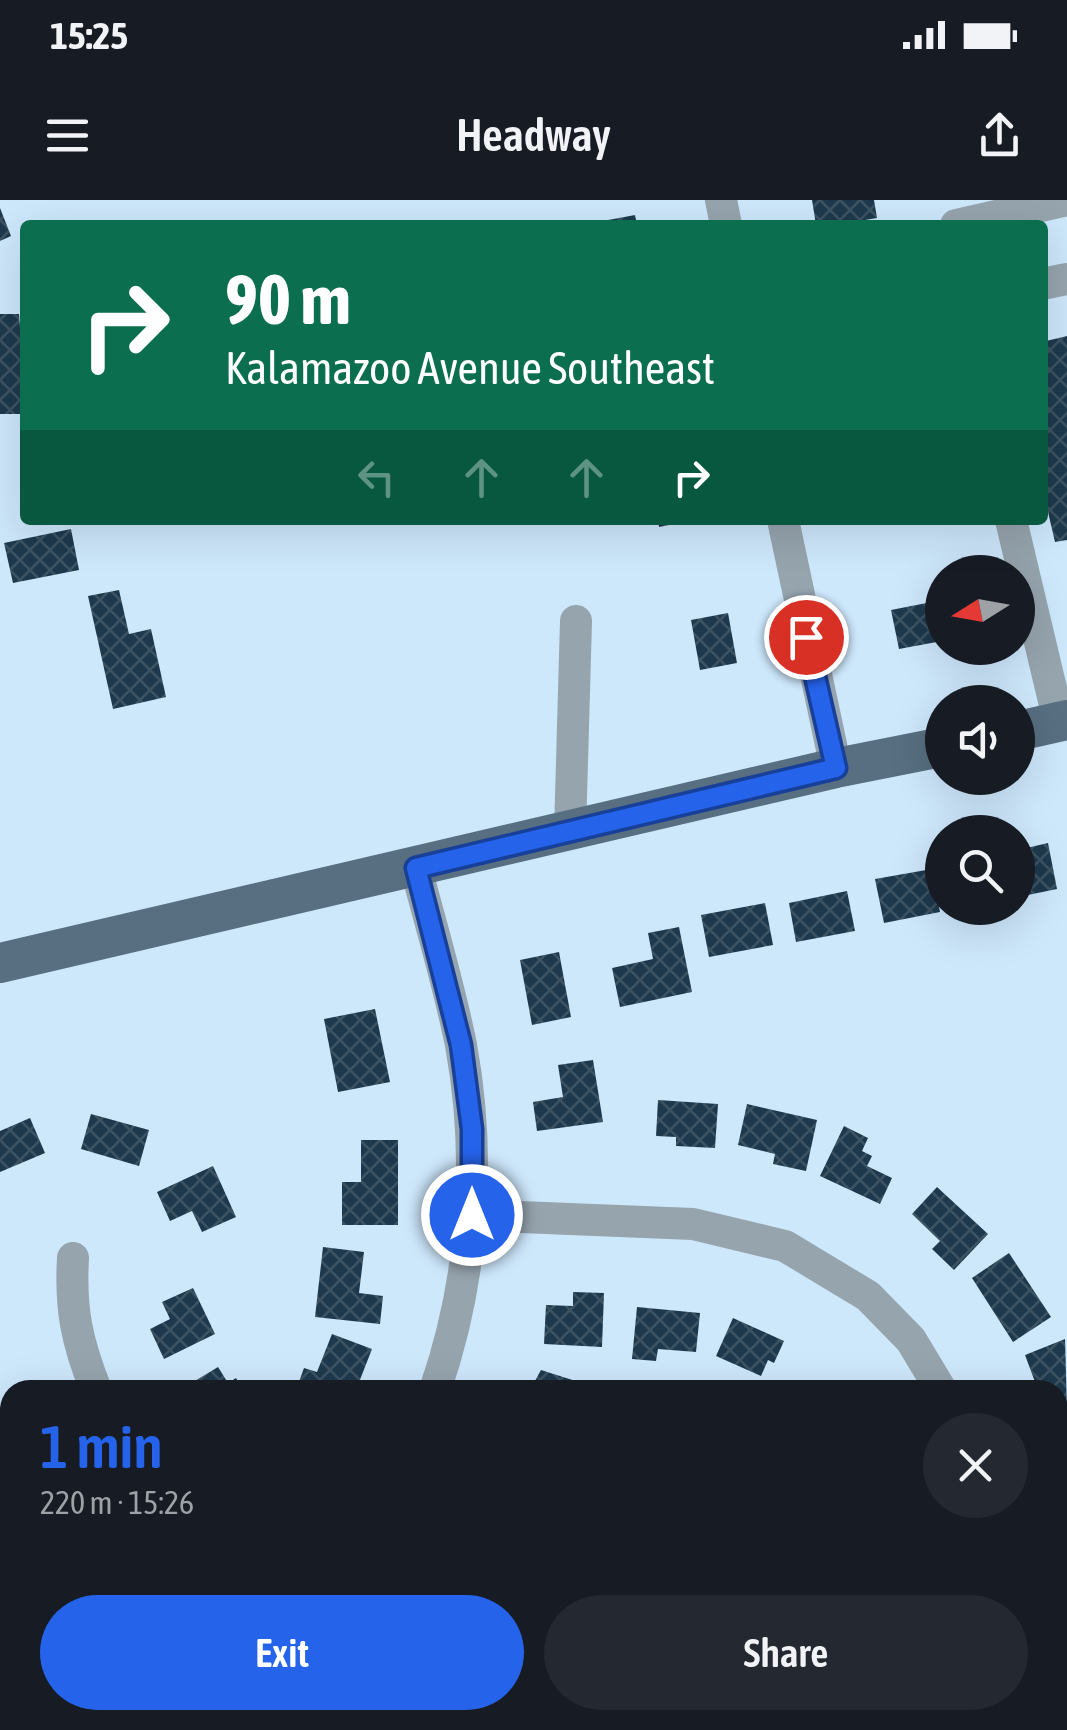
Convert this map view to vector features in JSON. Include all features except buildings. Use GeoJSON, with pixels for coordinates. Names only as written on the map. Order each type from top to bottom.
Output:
{"type":"FeatureCollection","features":[{"type":"Feature","properties":{"kind":"main road"},"geometry":{"type":"LineString","coordinates":[[1035,727],[1063,721]]}},
{"type":"Feature","properties":{"kind":"main road"},"geometry":{"type":"LineString","coordinates":[[0,963],[925,750]]}},
{"type":"Feature","properties":{"kind":"street"},"geometry":{"type":"LineString","coordinates":[[978,220],[1067,200]]}},
{"type":"Feature","properties":{"kind":"street"},"geometry":{"type":"LineString","coordinates":[[784,525],[836,768]]}},
{"type":"Feature","properties":{"kind":"street"},"geometry":{"type":"LineString","coordinates":[[1012,525],[1063,721]]}},
{"type":"Feature","properties":{"kind":"street"},"geometry":{"type":"LineString","coordinates":[[570,832],[576,622]]}},
{"type":"Feature","properties":{"kind":"street"},"geometry":{"type":"LineString","coordinates":[[416,868],[461,1045],[472,1129],[472,1215],[454,1334],[438,1380]]}},
{"type":"Feature","properties":{"kind":"street"},"geometry":{"type":"LineString","coordinates":[[472,1215],[693,1224],[786,1246],[868,1296],[911,1340],[935,1380]]}},
{"type":"Feature","properties":{"kind":"street"},"geometry":{"type":"LineString","coordinates":[[73,1258],[71,1300],[78,1346],[92,1380]]}},
{"type":"Feature","properties":{"kind":"route"},"geometry":{"type":"LineString","coordinates":[[472,1215],[472,1129],[461,1045],[416,868],[836,768],[806,637]]}}]}
